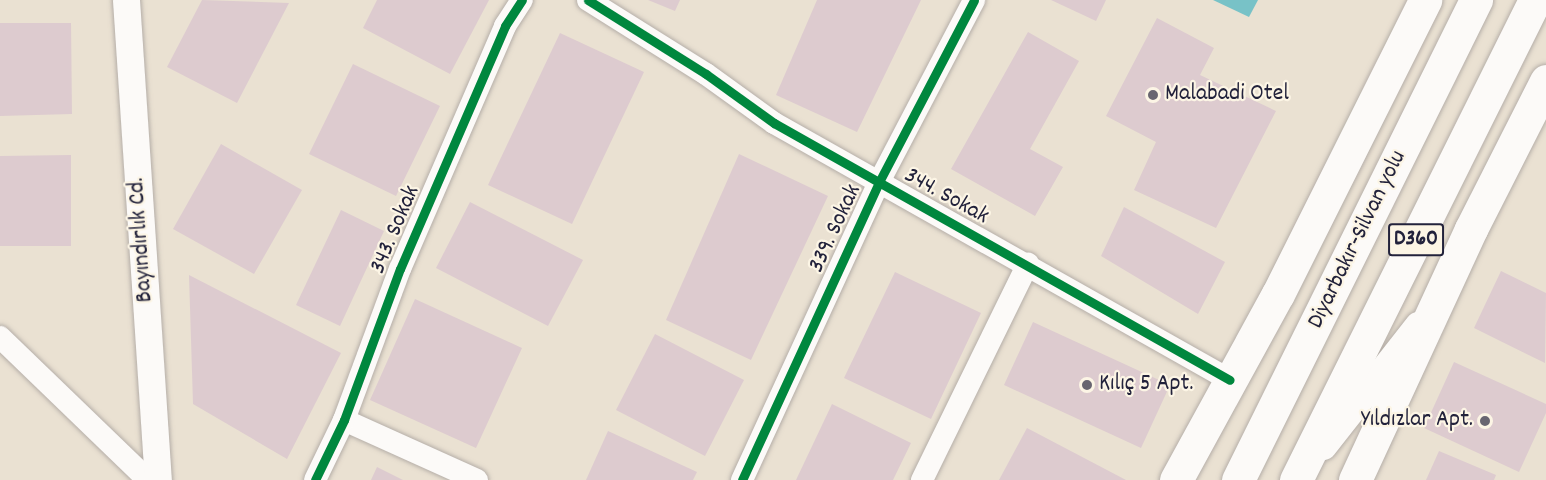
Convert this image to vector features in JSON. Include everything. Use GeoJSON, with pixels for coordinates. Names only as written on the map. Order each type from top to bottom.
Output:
{"type":"FeatureCollection","features":[{"type":"Feature","properties":{"kind":"highway"},"geometry":{"type":"LineString","coordinates":[[1176,480],[1278,294],[1425,0]]}},
{"type":"Feature","properties":{"kind":"highway","name":"Diyarbakır-Silvan yolu"},"geometry":{"type":"LineString","coordinates":[[1238,480],[1476,0]]}},
{"type":"Feature","properties":{"kind":"highway","name":"D360"},"geometry":{"type":"LineString","coordinates":[[1296,480],[1535,0]]}},
{"type":"Feature","properties":{"kind":"highway"},"geometry":{"type":"LineString","coordinates":[[1355,480],[1442,294],[1546,81]]}},
{"type":"Feature","properties":{"kind":"highway"},"geometry":{"type":"LineString","coordinates":[[1230,480],[1262,432]]}},
{"type":"Feature","properties":{"kind":"street","name":"Bayındırlık Cd."},"geometry":{"type":"LineString","coordinates":[[126,0],[158,480]]}},
{"type":"Feature","properties":{"kind":"street","name":"343. Sokak"},"geometry":{"type":"LineString","coordinates":[[315,480],[344,420],[400,269],[505,26],[522,0]]}},
{"type":"Feature","properties":{"kind":"street","name":"344. Sokak"},"geometry":{"type":"LineString","coordinates":[[588,0],[706,74],[774,123],[1028,264],[1230,380]]}},
{"type":"Feature","properties":{"kind":"street","name":"339. Sokak"},"geometry":{"type":"LineString","coordinates":[[742,480],[879,182],[974,0]]}},
{"type":"Feature","properties":{"kind":"street"},"geometry":{"type":"LineString","coordinates":[[922,480],[1028,264]]}},
{"type":"Feature","properties":{"kind":"street"},"geometry":{"type":"LineString","coordinates":[[1296,480],[1442,294]]}},
{"type":"Feature","properties":{"kind":"street"},"geometry":{"type":"LineString","coordinates":[[0,338],[148,480]]}},
{"type":"Feature","properties":{"kind":"street"},"geometry":{"type":"LineString","coordinates":[[344,420],[477,480]]}},
{"type":"Feature","properties":{"kind":"water"},"geometry":{"type":"Polygon","coordinates":[[[1213,0],[1258,0],[1249,17],[1213,0]]]}},
{"type":"Feature","properties":{"kind":"building"},"geometry":{"type":"Polygon","coordinates":[[[202,0],[289,3],[237,103],[167,67],[202,0]]]}},
{"type":"Feature","properties":{"kind":"building"},"geometry":{"type":"Polygon","coordinates":[[[377,0],[489,0],[450,74],[363,28],[377,0]]]}},
{"type":"Feature","properties":{"kind":"building"},"geometry":{"type":"Polygon","coordinates":[[[648,0],[680,0],[675,11],[648,0]]]}},
{"type":"Feature","properties":{"kind":"building"},"geometry":{"type":"Polygon","coordinates":[[[817,0],[921,0],[857,132],[776,95],[817,0]]]}},
{"type":"Feature","properties":{"kind":"building"},"geometry":{"type":"Polygon","coordinates":[[[1051,0],[1106,0],[1096,21],[1051,0]]]}},
{"type":"Feature","properties":{"kind":"building"},"geometry":{"type":"Polygon","coordinates":[[[1157,18],[1214,48],[1200,75],[1276,111],[1216,228],[1134,190],[1156,142],[1106,116],[1157,18]]]}},
{"type":"Feature","properties":{"kind":"building"},"geometry":{"type":"Polygon","coordinates":[[[0,23],[71,23],[72,114],[0,116],[0,23]]]}},
{"type":"Feature","properties":{"kind":"building"},"geometry":{"type":"Polygon","coordinates":[[[1028,32],[1079,61],[1030,149],[1063,167],[1035,216],[951,169],[1028,32]]]}},
{"type":"Feature","properties":{"kind":"building"},"geometry":{"type":"Polygon","coordinates":[[[560,33],[644,72],[572,224],[488,185],[560,33]]]}},
{"type":"Feature","properties":{"kind":"building"},"geometry":{"type":"Polygon","coordinates":[[[353,64],[440,106],[396,196],[309,154],[353,64]]]}},
{"type":"Feature","properties":{"kind":"building"},"geometry":{"type":"Polygon","coordinates":[[[221,144],[302,190],[254,274],[173,229],[221,144]]]}},
{"type":"Feature","properties":{"kind":"building"},"geometry":{"type":"Polygon","coordinates":[[[739,154],[828,196],[751,360],[666,320],[739,154]]]}},
{"type":"Feature","properties":{"kind":"building"},"geometry":{"type":"Polygon","coordinates":[[[71,155],[71,246],[0,246],[0,156],[71,155]]]}},
{"type":"Feature","properties":{"kind":"building"},"geometry":{"type":"Polygon","coordinates":[[[470,202],[583,260],[548,326],[436,268],[470,202]]]}},
{"type":"Feature","properties":{"kind":"building"},"geometry":{"type":"Polygon","coordinates":[[[1124,207],[1225,262],[1198,314],[1101,256],[1124,207]]]}},
{"type":"Feature","properties":{"kind":"building"},"geometry":{"type":"Polygon","coordinates":[[[341,210],[384,231],[340,326],[296,305],[341,210]]]}},
{"type":"Feature","properties":{"kind":"building"},"geometry":{"type":"Polygon","coordinates":[[[1501,271],[1546,293],[1545,363],[1474,328],[1501,271]]]}},
{"type":"Feature","properties":{"kind":"building"},"geometry":{"type":"Polygon","coordinates":[[[895,272],[981,313],[931,419],[844,378],[895,272]]]}},
{"type":"Feature","properties":{"kind":"building"},"geometry":{"type":"Polygon","coordinates":[[[189,275],[341,353],[287,459],[193,404],[189,275]]]}},
{"type":"Feature","properties":{"kind":"building"},"geometry":{"type":"Polygon","coordinates":[[[415,299],[522,348],[476,448],[370,400],[415,299]]]}},
{"type":"Feature","properties":{"kind":"building","name":"Kılıç 5 Apt."},"geometry":{"type":"Polygon","coordinates":[[[1033,322],[1170,385],[1141,448],[1004,385],[1033,322]]]}},
{"type":"Feature","properties":{"kind":"building"},"geometry":{"type":"Polygon","coordinates":[[[655,334],[744,380],[705,456],[616,410],[655,334]]]}},
{"type":"Feature","properties":{"kind":"building","name":"Yıldızlar Apt."},"geometry":{"type":"Polygon","coordinates":[[[1454,362],[1546,404],[1546,413],[1519,472],[1424,428],[1454,362]]]}},
{"type":"Feature","properties":{"kind":"building"},"geometry":{"type":"Polygon","coordinates":[[[832,404],[911,443],[893,480],[796,480],[832,404]]]}},
{"type":"Feature","properties":{"kind":"building"},"geometry":{"type":"Polygon","coordinates":[[[1027,428],[1126,480],[999,480],[1027,428]]]}},
{"type":"Feature","properties":{"kind":"building"},"geometry":{"type":"Polygon","coordinates":[[[608,431],[697,472],[693,480],[586,480],[608,431]]]}},
{"type":"Feature","properties":{"kind":"building"},"geometry":{"type":"Polygon","coordinates":[[[1439,451],[1496,475],[1494,480],[1426,480],[1439,451]]]}},
{"type":"Feature","properties":{"kind":"building"},"geometry":{"type":"Polygon","coordinates":[[[377,467],[403,480],[371,480],[377,467]]]}},
{"type":"Feature","properties":{"kind":"cycle path"},"geometry":{"type":"LineString","coordinates":[[315,480],[344,420],[400,269],[505,26],[522,0]]}},
{"type":"Feature","properties":{"kind":"cycle path"},"geometry":{"type":"LineString","coordinates":[[588,0],[706,74],[774,123],[1230,380]]}},
{"type":"Feature","properties":{"kind":"cycle path"},"geometry":{"type":"LineString","coordinates":[[742,480],[879,182],[974,0]]}},
{"type":"Feature","properties":{"kind":"place","name":"Malabadi Otel"},"geometry":{"type":"Point","coordinates":[1153,95]}},
{"type":"Feature","properties":{"kind":"place","name":"Kılıç 5 Apt."},"geometry":{"type":"Point","coordinates":[1087,385]}},
{"type":"Feature","properties":{"kind":"place","name":"Yıldızlar Apt."},"geometry":{"type":"Point","coordinates":[1485,421]}}]}
